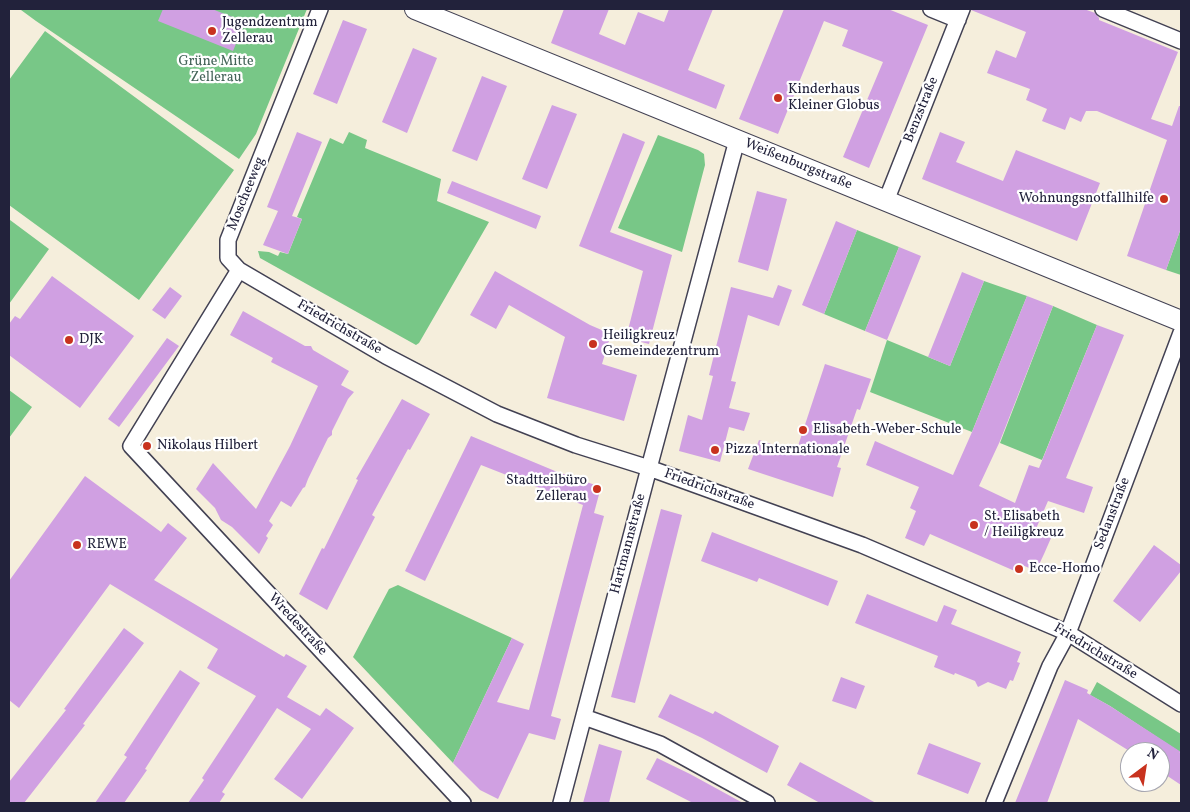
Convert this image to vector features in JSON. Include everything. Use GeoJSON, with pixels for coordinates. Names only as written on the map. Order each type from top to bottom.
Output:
{"type":"FeatureCollection","features":[{"type":"Feature","properties":{"kind":"street","name":"Moscheeweg"},"geometry":{"type":"LineString","coordinates":[[239,270],[228,258],[228,240],[320,9]]}},
{"type":"Feature","properties":{"kind":"street","name":"Weißenburgstraße"},"geometry":{"type":"LineString","coordinates":[[415,9],[1181,321]]}},
{"type":"Feature","properties":{"kind":"street","name":"Benzstraße"},"geometry":{"type":"LineString","coordinates":[[886,200],[960,14],[931,9]]}},
{"type":"Feature","properties":{"kind":"street"},"geometry":{"type":"LineString","coordinates":[[1103,9],[1181,41]]}},
{"type":"Feature","properties":{"kind":"street","name":"Hartmannstraße"},"geometry":{"type":"LineString","coordinates":[[561,803],[737,140]]}},
{"type":"Feature","properties":{"kind":"street","name":"Wredestraße"},"geometry":{"type":"LineString","coordinates":[[239,270],[131,446],[463,803]]}},
{"type":"Feature","properties":{"kind":"street","name":"Friedrichstraße"},"geometry":{"type":"LineString","coordinates":[[239,270],[386,356],[497,414],[576,445],[649,468],[862,545],[1068,633],[1181,704]]}},
{"type":"Feature","properties":{"kind":"street","name":"Sedanstraße"},"geometry":{"type":"LineString","coordinates":[[994,803],[1050,666],[1068,633],[1181,333]]}},
{"type":"Feature","properties":{"kind":"street"},"geometry":{"type":"LineString","coordinates":[[584,717],[660,744],[767,803]]}},
{"type":"Feature","properties":{"kind":"green space","name":"Grüne Mitte Zellerau"},"geometry":{"type":"Polygon","coordinates":[[[22,9],[307,9],[256,134],[239,159],[36,21],[22,9]]]}},
{"type":"Feature","properties":{"kind":"green space"},"geometry":{"type":"Polygon","coordinates":[[[45,31],[234,170],[139,300],[9,205],[9,80],[45,31]]]}},
{"type":"Feature","properties":{"kind":"green space"},"geometry":{"type":"Polygon","coordinates":[[[349,132],[367,140],[365,148],[441,179],[437,201],[489,222],[419,343],[416,345],[260,258],[258,251],[269,252],[278,256],[280,252],[288,254],[302,219],[297,217],[330,138],[343,144],[349,132]]]}},
{"type":"Feature","properties":{"kind":"green space"},"geometry":{"type":"Polygon","coordinates":[[[658,135],[704,154],[705,165],[682,252],[618,228],[658,135]]]}},
{"type":"Feature","properties":{"kind":"green space"},"geometry":{"type":"Polygon","coordinates":[[[10,220],[49,249],[9,304],[9,222],[10,220]]]}},
{"type":"Feature","properties":{"kind":"green space"},"geometry":{"type":"Polygon","coordinates":[[[1181,228],[1181,275],[1166,270],[1181,228]]]}},
{"type":"Feature","properties":{"kind":"green space"},"geometry":{"type":"Polygon","coordinates":[[[857,230],[899,247],[865,331],[824,314],[857,230]]]}},
{"type":"Feature","properties":{"kind":"green space"},"geometry":{"type":"Polygon","coordinates":[[[984,281],[1027,296],[972,432],[870,392],[887,340],[950,366],[984,281]]]}},
{"type":"Feature","properties":{"kind":"green space"},"geometry":{"type":"Polygon","coordinates":[[[1053,306],[1097,325],[1042,460],[1000,443],[1053,306]]]}},
{"type":"Feature","properties":{"kind":"green space"},"geometry":{"type":"Polygon","coordinates":[[[9,390],[32,407],[9,438],[9,390]]]}},
{"type":"Feature","properties":{"kind":"green space"},"geometry":{"type":"Polygon","coordinates":[[[398,585],[512,638],[453,763],[353,657],[389,589],[398,585]]]}},
{"type":"Feature","properties":{"kind":"green space"},"geometry":{"type":"Polygon","coordinates":[[[1097,682],[1181,734],[1181,753],[1170,746],[1170,742],[1164,742],[1090,695],[1097,682]]]}},
{"type":"Feature","properties":{"kind":"building","name":"Jugendzentrum Zellerau"},"geometry":{"type":"Polygon","coordinates":[[[163,9],[212,9],[245,22],[233,51],[158,21],[163,9]]]}},
{"type":"Feature","properties":{"kind":"building"},"geometry":{"type":"Polygon","coordinates":[[[564,9],[609,9],[599,34],[625,45],[638,12],[664,22],[669,9],[713,9],[688,70],[725,85],[716,109],[551,43],[564,9]]]}},
{"type":"Feature","properties":{"kind":"building"},"geometry":{"type":"Polygon","coordinates":[[[784,9],[888,9],[928,25],[869,168],[843,157],[883,62],[842,46],[848,30],[824,21],[778,134],[739,119],[784,9]]]}},
{"type":"Feature","properties":{"kind":"building"},"geometry":{"type":"Polygon","coordinates":[[[971,9],[1084,9],[1095,13],[1099,20],[1178,52],[1151,119],[1172,126],[1179,106],[1181,106],[1181,228],[1166,270],[1127,256],[1167,140],[1097,111],[1086,111],[1081,122],[1070,117],[1065,130],[1042,121],[1047,109],[1026,100],[1030,89],[987,73],[996,50],[1016,58],[1026,32],[971,9]]]}},
{"type":"Feature","properties":{"kind":"building"},"geometry":{"type":"Polygon","coordinates":[[[343,20],[367,29],[337,104],[313,94],[343,20]]]}},
{"type":"Feature","properties":{"kind":"building"},"geometry":{"type":"Polygon","coordinates":[[[413,48],[437,58],[407,133],[382,122],[413,48]]]}},
{"type":"Feature","properties":{"kind":"building"},"geometry":{"type":"Polygon","coordinates":[[[482,76],[507,86],[477,161],[452,151],[482,76]]]}},
{"type":"Feature","properties":{"kind":"building"},"geometry":{"type":"Polygon","coordinates":[[[552,105],[577,114],[547,189],[522,179],[552,105]]]}},
{"type":"Feature","properties":{"kind":"building"},"geometry":{"type":"Polygon","coordinates":[[[297,132],[322,142],[292,216],[302,219],[288,254],[263,245],[278,211],[267,207],[297,132]]]}},
{"type":"Feature","properties":{"kind":"building"},"geometry":{"type":"Polygon","coordinates":[[[940,132],[965,142],[956,162],[1003,181],[1016,150],[1100,183],[1077,241],[922,179],[940,132]]]}},
{"type":"Feature","properties":{"kind":"building"},"geometry":{"type":"Polygon","coordinates":[[[623,133],[645,142],[610,232],[672,255],[649,344],[626,338],[643,271],[579,246],[623,133]]]}},
{"type":"Feature","properties":{"kind":"building"},"geometry":{"type":"Polygon","coordinates":[[[452,181],[541,216],[536,229],[447,193],[452,181]]]}},
{"type":"Feature","properties":{"kind":"building"},"geometry":{"type":"Polygon","coordinates":[[[757,191],[787,199],[768,271],[738,262],[757,191]]]}},
{"type":"Feature","properties":{"kind":"building"},"geometry":{"type":"Polygon","coordinates":[[[836,221],[857,230],[824,314],[802,305],[836,221]]]}},
{"type":"Feature","properties":{"kind":"building"},"geometry":{"type":"Polygon","coordinates":[[[899,247],[921,256],[887,340],[865,331],[899,247]]]}},
{"type":"Feature","properties":{"kind":"building","name":"Heiligkreuz Gemeindezentrum"},"geometry":{"type":"Polygon","coordinates":[[[495,271],[590,325],[611,334],[602,364],[637,375],[624,421],[547,398],[565,337],[509,305],[496,329],[470,315],[495,271]]]}},
{"type":"Feature","properties":{"kind":"building"},"geometry":{"type":"Polygon","coordinates":[[[962,272],[984,281],[950,366],[928,357],[962,272]]]}},
{"type":"Feature","properties":{"kind":"building","name":"DJK"},"geometry":{"type":"Polygon","coordinates":[[[52,276],[134,336],[80,408],[9,355],[9,324],[15,316],[20,319],[52,276]]]}},
{"type":"Feature","properties":{"kind":"building"},"geometry":{"type":"Polygon","coordinates":[[[778,285],[792,290],[779,326],[748,315],[731,381],[736,382],[729,408],[750,413],[744,431],[729,427],[720,462],[679,451],[688,415],[702,420],[713,376],[709,375],[731,287],[773,298],[778,285]]]}},
{"type":"Feature","properties":{"kind":"building"},"geometry":{"type":"Polygon","coordinates":[[[170,287],[182,296],[165,319],[152,310],[170,287]]]}},
{"type":"Feature","properties":{"kind":"building"},"geometry":{"type":"Polygon","coordinates":[[[1027,296],[1053,306],[1000,441],[979,486],[1015,503],[1029,465],[1039,468],[1097,325],[1124,335],[1066,478],[1093,487],[1084,513],[1048,501],[1035,531],[1051,538],[1036,571],[1020,564],[1017,572],[930,534],[924,546],[905,538],[916,511],[910,508],[919,487],[866,465],[875,441],[953,475],[1027,296]]]}},
{"type":"Feature","properties":{"kind":"building"},"geometry":{"type":"Polygon","coordinates":[[[243,311],[305,346],[311,346],[313,350],[349,371],[341,385],[354,392],[348,399],[305,487],[291,507],[281,501],[269,521],[273,525],[266,536],[268,538],[259,554],[232,527],[221,520],[215,508],[196,489],[213,463],[256,509],[290,446],[318,386],[271,362],[273,358],[230,335],[243,311]]]}},
{"type":"Feature","properties":{"kind":"building"},"geometry":{"type":"Polygon","coordinates":[[[167,338],[179,346],[119,427],[108,419],[167,338]]]}},
{"type":"Feature","properties":{"kind":"building"},"geometry":{"type":"Polygon","coordinates":[[[825,364],[871,379],[860,410],[857,409],[837,467],[841,468],[833,497],[748,469],[759,440],[796,452],[825,364]]]}},
{"type":"Feature","properties":{"kind":"building"},"geometry":{"type":"Polygon","coordinates":[[[402,399],[430,414],[410,450],[408,449],[372,515],[375,517],[327,610],[299,594],[322,548],[324,549],[358,480],[356,479],[402,399]]]}},
{"type":"Feature","properties":{"kind":"building"},"geometry":{"type":"Polygon","coordinates":[[[471,436],[555,471],[601,487],[594,513],[604,516],[551,716],[561,719],[555,740],[529,733],[498,799],[480,790],[453,763],[512,638],[524,644],[497,702],[529,710],[583,505],[481,465],[425,581],[405,571],[471,436]]]}},
{"type":"Feature","properties":{"kind":"building"},"geometry":{"type":"Polygon","coordinates":[[[85,476],[161,532],[168,523],[187,538],[154,580],[284,657],[286,654],[307,666],[287,697],[320,716],[326,708],[354,728],[302,799],[274,779],[311,729],[277,708],[222,792],[225,794],[219,803],[188,803],[204,780],[202,778],[256,696],[207,668],[218,649],[110,584],[19,708],[9,700],[9,581],[85,476]]]}},
{"type":"Feature","properties":{"kind":"building"},"geometry":{"type":"Polygon","coordinates":[[[661,509],[682,515],[635,703],[611,697],[661,509]]]}},
{"type":"Feature","properties":{"kind":"building"},"geometry":{"type":"Polygon","coordinates":[[[712,532],[838,581],[828,606],[759,578],[757,582],[701,561],[712,532]]]}},
{"type":"Feature","properties":{"kind":"building"},"geometry":{"type":"Polygon","coordinates":[[[1154,545],[1181,565],[1181,571],[1140,622],[1113,601],[1154,545]]]}},
{"type":"Feature","properties":{"kind":"building"},"geometry":{"type":"Polygon","coordinates":[[[867,594],[937,622],[944,605],[957,610],[951,624],[1021,652],[1017,662],[1020,663],[1013,681],[1010,680],[1006,689],[988,682],[978,687],[975,681],[934,667],[938,656],[855,623],[867,594]]]}},
{"type":"Feature","properties":{"kind":"building"},"geometry":{"type":"Polygon","coordinates":[[[124,628],[144,643],[83,724],[85,725],[24,803],[9,803],[9,782],[66,710],[64,709],[124,628]]]}},
{"type":"Feature","properties":{"kind":"building"},"geometry":{"type":"Polygon","coordinates":[[[180,670],[200,683],[145,769],[147,770],[124,803],[95,803],[127,757],[124,755],[180,670]]]}},
{"type":"Feature","properties":{"kind":"building"},"geometry":{"type":"Polygon","coordinates":[[[841,677],[865,686],[856,709],[832,701],[841,677]]]}},
{"type":"Feature","properties":{"kind":"building"},"geometry":{"type":"Polygon","coordinates":[[[1065,680],[1088,690],[1087,693],[1166,742],[1120,742],[1120,745],[1078,719],[1047,803],[1015,803],[1065,680]]]}},
{"type":"Feature","properties":{"kind":"building"},"geometry":{"type":"Polygon","coordinates":[[[670,694],[713,714],[715,711],[779,746],[767,773],[658,717],[670,694]]]}},
{"type":"Feature","properties":{"kind":"building"},"geometry":{"type":"Polygon","coordinates":[[[929,743],[981,763],[968,794],[917,774],[929,743]]]}},
{"type":"Feature","properties":{"kind":"building"},"geometry":{"type":"Polygon","coordinates":[[[599,744],[622,751],[609,803],[583,803],[599,744]]]}},
{"type":"Feature","properties":{"kind":"building"},"geometry":{"type":"Polygon","coordinates":[[[1170,745],[1181,752],[1179,752],[1181,753],[1181,785],[1170,778],[1170,745]]]}},
{"type":"Feature","properties":{"kind":"building"},"geometry":{"type":"Polygon","coordinates":[[[657,758],[743,803],[693,803],[646,779],[657,758]]]}},
{"type":"Feature","properties":{"kind":"building"},"geometry":{"type":"Polygon","coordinates":[[[800,762],[876,803],[820,803],[787,785],[800,762]]]}},
{"type":"Feature","properties":{"kind":"place","name":"Jugendzentrum Zellerau"},"geometry":{"type":"Point","coordinates":[212,31]}},
{"type":"Feature","properties":{"kind":"place","name":"Kinderhaus Kleiner Globus"},"geometry":{"type":"Point","coordinates":[778,98]}},
{"type":"Feature","properties":{"kind":"place","name":"Wohnungsnotfallhilfe"},"geometry":{"type":"Point","coordinates":[1164,199]}},
{"type":"Feature","properties":{"kind":"place","name":"DJK"},"geometry":{"type":"Point","coordinates":[69,340]}},
{"type":"Feature","properties":{"kind":"place","name":"Heiligkreuz Gemeindezentrum"},"geometry":{"type":"Point","coordinates":[593,344]}},
{"type":"Feature","properties":{"kind":"place","name":"Elisabeth-Weber-Schule"},"geometry":{"type":"Point","coordinates":[803,430]}},
{"type":"Feature","properties":{"kind":"place","name":"Nikolaus Hilbert"},"geometry":{"type":"Point","coordinates":[147,446]}},
{"type":"Feature","properties":{"kind":"place","name":"Pizza Internationale"},"geometry":{"type":"Point","coordinates":[715,450]}},
{"type":"Feature","properties":{"kind":"place","name":"Stadtteilbüro Zellerau"},"geometry":{"type":"Point","coordinates":[597,489]}},
{"type":"Feature","properties":{"kind":"place","name":"St. Elisabeth / Heiligkreuz"},"geometry":{"type":"Point","coordinates":[974,525]}},
{"type":"Feature","properties":{"kind":"place","name":"REWE"},"geometry":{"type":"Point","coordinates":[77,545]}},
{"type":"Feature","properties":{"kind":"place","name":"Ecce-Homo"},"geometry":{"type":"Point","coordinates":[1019,569]}}]}
